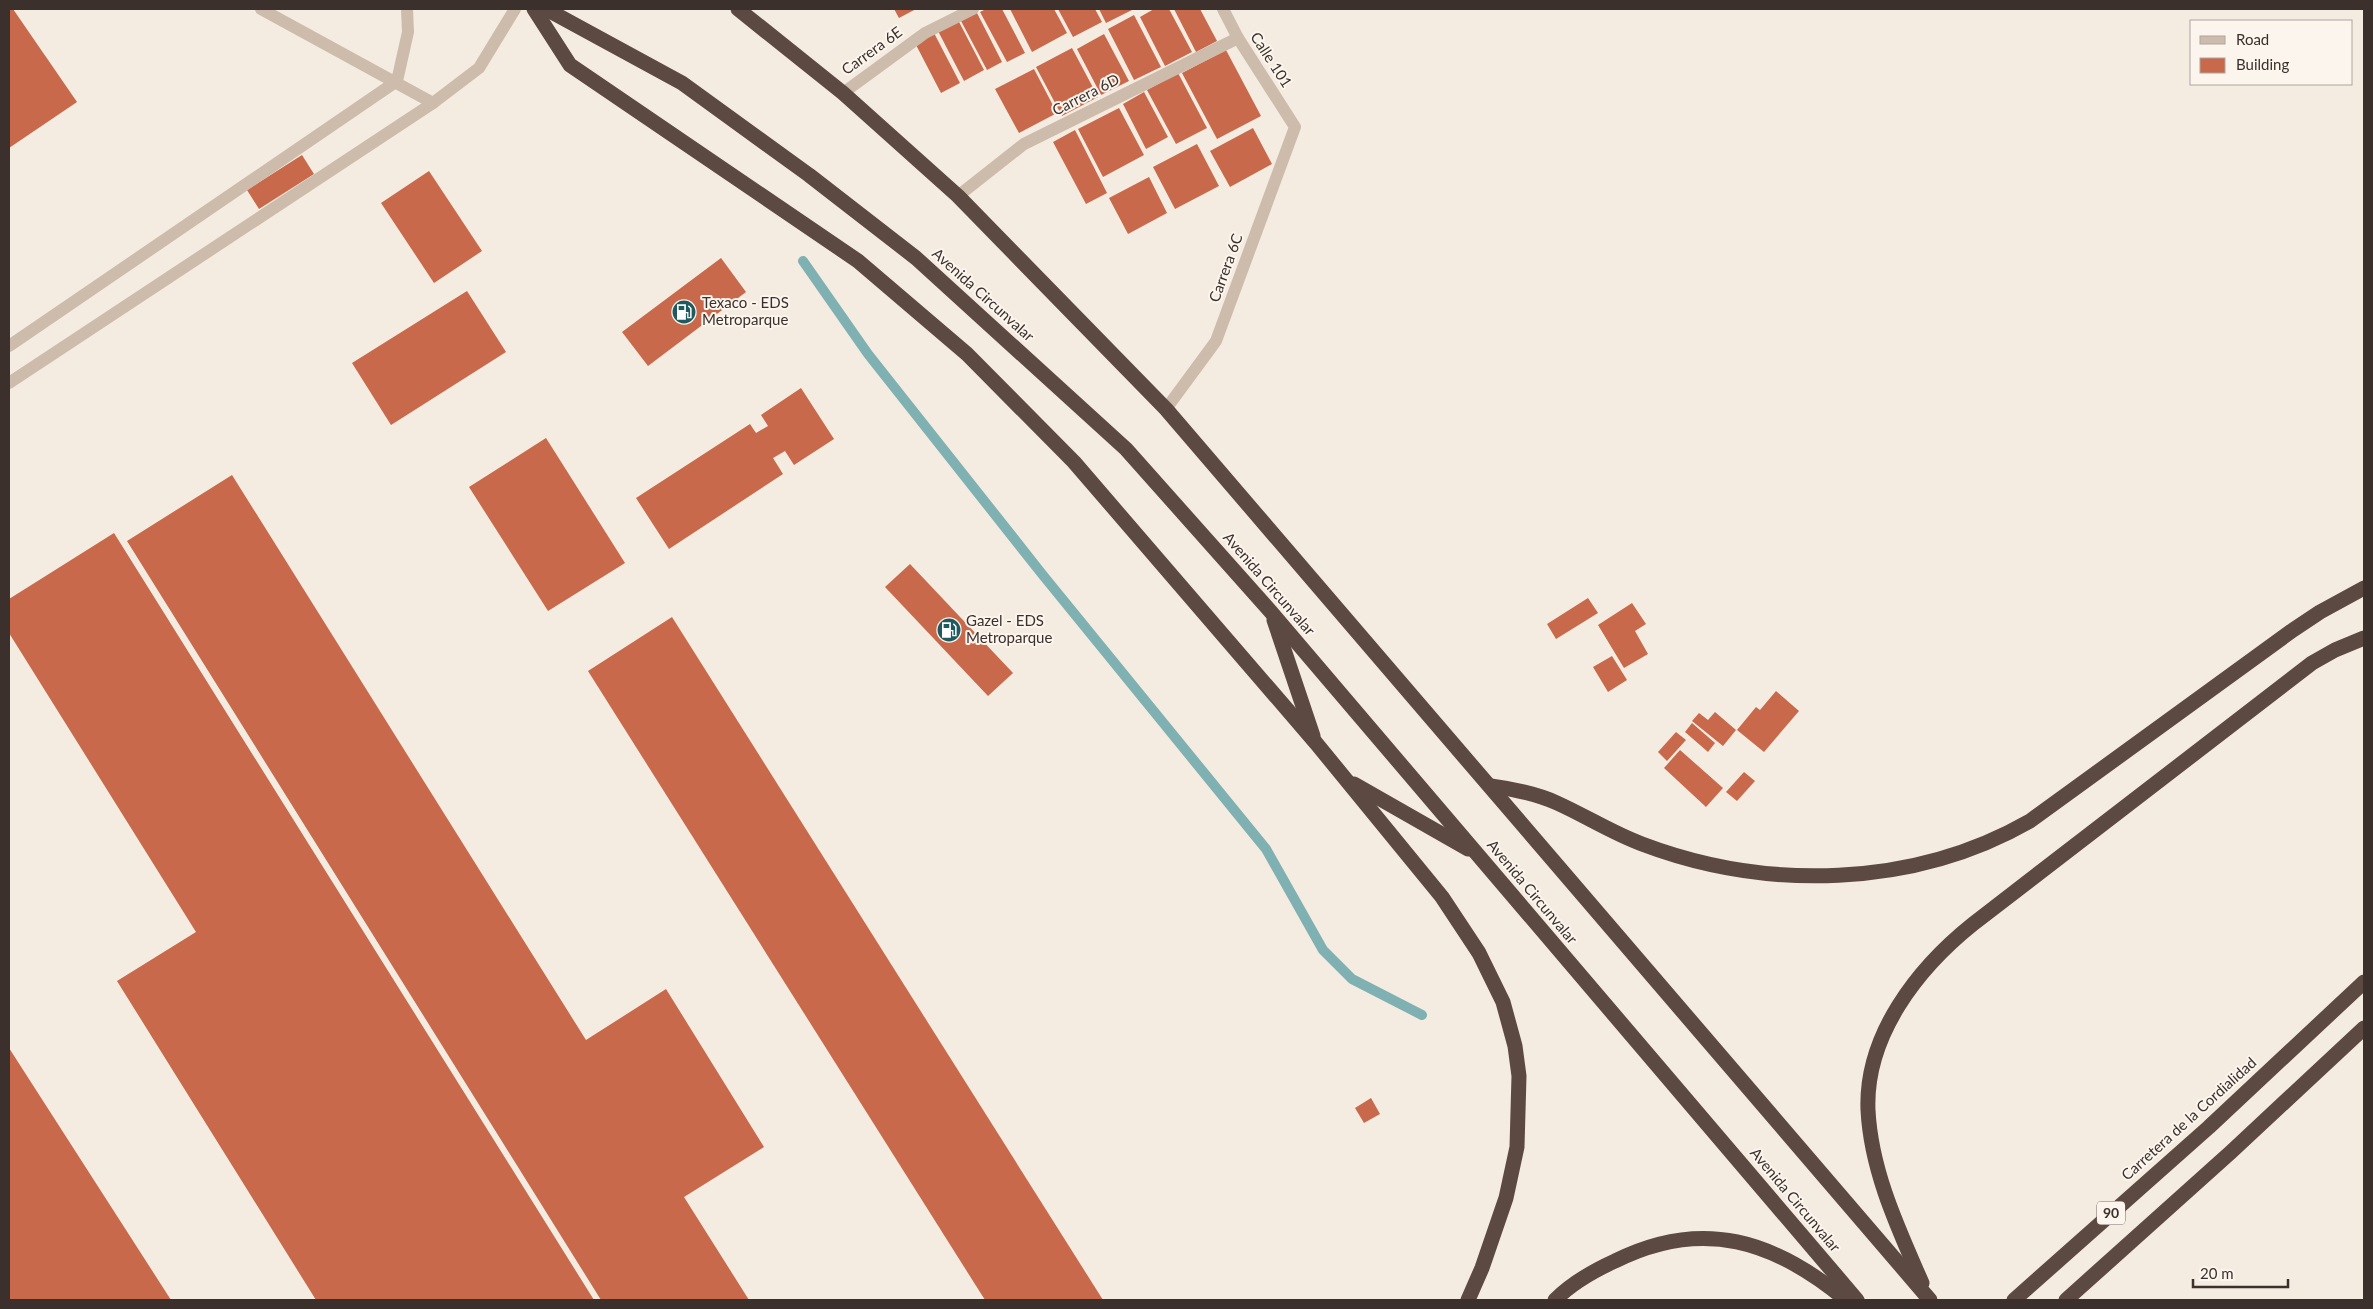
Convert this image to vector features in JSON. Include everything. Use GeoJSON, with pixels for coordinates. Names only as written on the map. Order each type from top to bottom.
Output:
{"type":"FeatureCollection","features":[{"type":"Feature","properties":{"kind":"highway"},"geometry":{"type":"LineString","coordinates":[[534,9],[570,65],[858,261],[967,354],[1074,462],[1316,743],[1442,897],[1460,923],[1503,1002],[1515,1046],[1519,1076],[1520,1098],[1517,1147],[1512,1174],[1496,1228],[1468,1300]]}},
{"type":"Feature","properties":{"kind":"highway","name":"Avenida Circunvalar"},"geometry":{"type":"LineString","coordinates":[[546,9],[682,83],[809,175],[916,258],[1126,449],[1271,612],[1857,1300]]}},
{"type":"Feature","properties":{"kind":"highway"},"geometry":{"type":"LineString","coordinates":[[738,9],[843,93],[958,196],[1166,409],[1929,1299]]}},
{"type":"Feature","properties":{"kind":"highway"},"geometry":{"type":"LineString","coordinates":[[1491,786],[1512,789],[1556,802],[1616,834],[1662,851],[1742,871],[1769,874],[1835,876],[1922,863],[1987,843],[2030,822],[2293,630],[2320,612],[2364,588]]}},
{"type":"Feature","properties":{"kind":"highway"},"geometry":{"type":"LineString","coordinates":[[1271,612],[1316,743]]}},
{"type":"Feature","properties":{"kind":"highway"},"geometry":{"type":"LineString","coordinates":[[1929,1299],[1885,1195],[1870,1133],[1868,1109],[1874,1061],[1894,1014],[1906,994],[1938,955],[1973,924],[2312,663],[2335,650],[2364,638]]}},
{"type":"Feature","properties":{"kind":"highway"},"geometry":{"type":"LineString","coordinates":[[1346,779],[1478,855]]}},
{"type":"Feature","properties":{"kind":"highway","name":"Carretera de la Cordialidad"},"geometry":{"type":"LineString","coordinates":[[2014,1300],[2209,1126],[2364,982]]}},
{"type":"Feature","properties":{"kind":"highway","name":"90"},"geometry":{"type":"LineString","coordinates":[[2066,1300],[2231,1152],[2364,1028]]}},
{"type":"Feature","properties":{"kind":"highway"},"geometry":{"type":"LineString","coordinates":[[1555,1300],[1577,1282],[1627,1255],[1662,1243],[1691,1238],[1741,1241],[1766,1249],[1820,1278],[1846,1300]]}},
{"type":"Feature","properties":{"kind":"street"},"geometry":{"type":"LineString","coordinates":[[261,9],[397,81],[433,103]]}},
{"type":"Feature","properties":{"kind":"street"},"geometry":{"type":"LineString","coordinates":[[9,346],[397,81],[408,32],[407,9]]}},
{"type":"Feature","properties":{"kind":"street"},"geometry":{"type":"LineString","coordinates":[[9,383],[433,103],[479,68],[515,9]]}},
{"type":"Feature","properties":{"kind":"street","name":"Carrera 6E"},"geometry":{"type":"LineString","coordinates":[[843,93],[925,33],[973,9]]}},
{"type":"Feature","properties":{"kind":"street","name":"Calle 101"},"geometry":{"type":"LineString","coordinates":[[1223,9],[1238,38],[1295,127]]}},
{"type":"Feature","properties":{"kind":"street","name":"Carrera 6D"},"geometry":{"type":"LineString","coordinates":[[958,196],[1024,144],[1238,38]]}},
{"type":"Feature","properties":{"kind":"street","name":"Carrera 6C"},"geometry":{"type":"LineString","coordinates":[[1166,409],[1216,341],[1295,127]]}},
{"type":"Feature","properties":{"kind":"building"},"geometry":{"type":"Polygon","coordinates":[[[9,9],[13,9],[77,102],[9,148],[9,9]]]}},
{"type":"Feature","properties":{"kind":"building"},"geometry":{"type":"Polygon","coordinates":[[[894,9],[916,9],[899,18],[894,9]]]}},
{"type":"Feature","properties":{"kind":"building"},"geometry":{"type":"Polygon","coordinates":[[[986,9],[1002,9],[1025,53],[1007,62],[980,12],[986,9]]]}},
{"type":"Feature","properties":{"kind":"building"},"geometry":{"type":"Polygon","coordinates":[[[1010,9],[1054,9],[1067,33],[1032,52],[1010,9]]]}},
{"type":"Feature","properties":{"kind":"building"},"geometry":{"type":"Polygon","coordinates":[[[1058,9],[1095,9],[1102,22],[1073,37],[1058,9]]]}},
{"type":"Feature","properties":{"kind":"building"},"geometry":{"type":"Polygon","coordinates":[[[1099,9],[1134,9],[1106,23],[1099,9]]]}},
{"type":"Feature","properties":{"kind":"building"},"geometry":{"type":"Polygon","coordinates":[[[1154,9],[1169,9],[1192,52],[1165,66],[1140,17],[1154,9]]]}},
{"type":"Feature","properties":{"kind":"building"},"geometry":{"type":"Polygon","coordinates":[[[1174,9],[1200,9],[1217,41],[1196,52],[1174,9]]]}},
{"type":"Feature","properties":{"kind":"building"},"geometry":{"type":"Polygon","coordinates":[[[976,11],[1002,62],[987,70],[960,19],[976,11]]]}},
{"type":"Feature","properties":{"kind":"building"},"geometry":{"type":"Polygon","coordinates":[[[1134,15],[1161,67],[1134,80],[1108,29],[1134,15]]]}},
{"type":"Feature","properties":{"kind":"building"},"geometry":{"type":"Polygon","coordinates":[[[958,20],[984,70],[964,81],[938,31],[958,20]]]}},
{"type":"Feature","properties":{"kind":"building"},"geometry":{"type":"Polygon","coordinates":[[[934,33],[960,83],[941,93],[915,43],[934,33]]]}},
{"type":"Feature","properties":{"kind":"building"},"geometry":{"type":"Polygon","coordinates":[[[1104,34],[1129,81],[1101,95],[1077,49],[1104,34]]]}},
{"type":"Feature","properties":{"kind":"building"},"geometry":{"type":"Polygon","coordinates":[[[1072,48],[1098,97],[1062,116],[1036,67],[1072,48]]]}},
{"type":"Feature","properties":{"kind":"building"},"geometry":{"type":"Polygon","coordinates":[[[1226,50],[1261,116],[1217,139],[1182,73],[1226,50]]]}},
{"type":"Feature","properties":{"kind":"building"},"geometry":{"type":"Polygon","coordinates":[[[1034,69],[1057,113],[1019,133],[995,89],[1034,69]]]}},
{"type":"Feature","properties":{"kind":"building"},"geometry":{"type":"Polygon","coordinates":[[[1178,73],[1207,128],[1176,144],[1147,90],[1178,73]]]}},
{"type":"Feature","properties":{"kind":"building"},"geometry":{"type":"Polygon","coordinates":[[[1144,92],[1168,137],[1146,149],[1123,104],[1144,92]]]}},
{"type":"Feature","properties":{"kind":"building"},"geometry":{"type":"Polygon","coordinates":[[[1119,108],[1144,155],[1103,177],[1078,129],[1119,108]]]}},
{"type":"Feature","properties":{"kind":"building"},"geometry":{"type":"Polygon","coordinates":[[[1253,128],[1272,164],[1230,187],[1210,151],[1253,128]]]}},
{"type":"Feature","properties":{"kind":"building"},"geometry":{"type":"Polygon","coordinates":[[[1075,130],[1107,193],[1086,204],[1053,142],[1075,130]]]}},
{"type":"Feature","properties":{"kind":"building"},"geometry":{"type":"Polygon","coordinates":[[[1197,144],[1219,186],[1175,209],[1153,167],[1197,144]]]}},
{"type":"Feature","properties":{"kind":"building"},"geometry":{"type":"Polygon","coordinates":[[[302,155],[314,174],[259,209],[247,190],[302,155]]]}},
{"type":"Feature","properties":{"kind":"building"},"geometry":{"type":"Polygon","coordinates":[[[429,171],[482,251],[434,283],[381,203],[429,171]]]}},
{"type":"Feature","properties":{"kind":"building"},"geometry":{"type":"Polygon","coordinates":[[[1149,177],[1167,213],[1128,234],[1109,198],[1149,177]]]}},
{"type":"Feature","properties":{"kind":"building","name":"Texaco - EDS Metroparque"},"geometry":{"type":"Polygon","coordinates":[[[721,258],[746,292],[648,366],[622,332],[721,258]]]}},
{"type":"Feature","properties":{"kind":"building"},"geometry":{"type":"Polygon","coordinates":[[[467,291],[506,352],[391,425],[352,363],[467,291]]]}},
{"type":"Feature","properties":{"kind":"building"},"geometry":{"type":"Polygon","coordinates":[[[801,388],[834,439],[794,465],[785,451],[773,458],[783,474],[669,549],[636,498],[750,424],[756,433],[768,426],[761,415],[801,388]]]}},
{"type":"Feature","properties":{"kind":"building"},"geometry":{"type":"Polygon","coordinates":[[[546,438],[625,563],[548,611],[469,487],[546,438]]]}},
{"type":"Feature","properties":{"kind":"building"},"geometry":{"type":"Polygon","coordinates":[[[232,475],[586,1040],[666,989],[764,1147],[684,1197],[749,1300],[601,1300],[127,541],[232,475]]]}},
{"type":"Feature","properties":{"kind":"building"},"geometry":{"type":"Polygon","coordinates":[[[114,533],[594,1300],[316,1300],[117,981],[196,932],[9,633],[9,599],[114,533]]]}},
{"type":"Feature","properties":{"kind":"building","name":"Gazel - EDS Metroparque"},"geometry":{"type":"Polygon","coordinates":[[[910,564],[1013,673],[988,696],[885,587],[910,564]]]}},
{"type":"Feature","properties":{"kind":"building"},"geometry":{"type":"Polygon","coordinates":[[[1588,598],[1598,613],[1556,639],[1547,624],[1588,598]]]}},
{"type":"Feature","properties":{"kind":"building"},"geometry":{"type":"Polygon","coordinates":[[[1632,603],[1646,624],[1635,631],[1648,654],[1624,668],[1598,625],[1632,603]]]}},
{"type":"Feature","properties":{"kind":"building"},"geometry":{"type":"Polygon","coordinates":[[[672,617],[1103,1300],[985,1300],[588,671],[672,617]]]}},
{"type":"Feature","properties":{"kind":"building"},"geometry":{"type":"Polygon","coordinates":[[[1612,656],[1627,680],[1608,692],[1593,667],[1612,656]]]}},
{"type":"Feature","properties":{"kind":"building"},"geometry":{"type":"Polygon","coordinates":[[[1776,691],[1799,711],[1764,752],[1737,730],[1756,707],[1760,710],[1776,691]]]}},
{"type":"Feature","properties":{"kind":"building"},"geometry":{"type":"Polygon","coordinates":[[[1715,712],[1736,730],[1723,746],[1692,721],[1699,713],[1708,720],[1715,712]]]}},
{"type":"Feature","properties":{"kind":"building"},"geometry":{"type":"Polygon","coordinates":[[[1692,723],[1715,743],[1708,752],[1685,732],[1692,723]]]}},
{"type":"Feature","properties":{"kind":"building"},"geometry":{"type":"Polygon","coordinates":[[[1676,732],[1686,740],[1667,761],[1658,752],[1676,732]]]}},
{"type":"Feature","properties":{"kind":"building"},"geometry":{"type":"Polygon","coordinates":[[[1680,750],[1723,788],[1706,807],[1664,768],[1680,750]]]}},
{"type":"Feature","properties":{"kind":"building"},"geometry":{"type":"Polygon","coordinates":[[[1744,772],[1755,781],[1737,801],[1726,792],[1744,772]]]}},
{"type":"Feature","properties":{"kind":"building"},"geometry":{"type":"Polygon","coordinates":[[[9,1048],[171,1300],[9,1300],[9,1048]]]}},
{"type":"Feature","properties":{"kind":"building"},"geometry":{"type":"Polygon","coordinates":[[[1371,1098],[1380,1114],[1364,1123],[1355,1108],[1371,1098]]]}},
{"type":"Feature","properties":{"kind":"waterway"},"geometry":{"type":"LineString","coordinates":[[803,261],[868,354],[1042,574],[1266,849],[1323,950],[1352,979],[1422,1015]]}},
{"type":"Feature","properties":{"kind":"place","name":"Texaco - EDS Metroparque"},"geometry":{"type":"Point","coordinates":[684,312]}},
{"type":"Feature","properties":{"kind":"place","name":"Gazel - EDS Metroparque"},"geometry":{"type":"Point","coordinates":[949,630]}}]}
